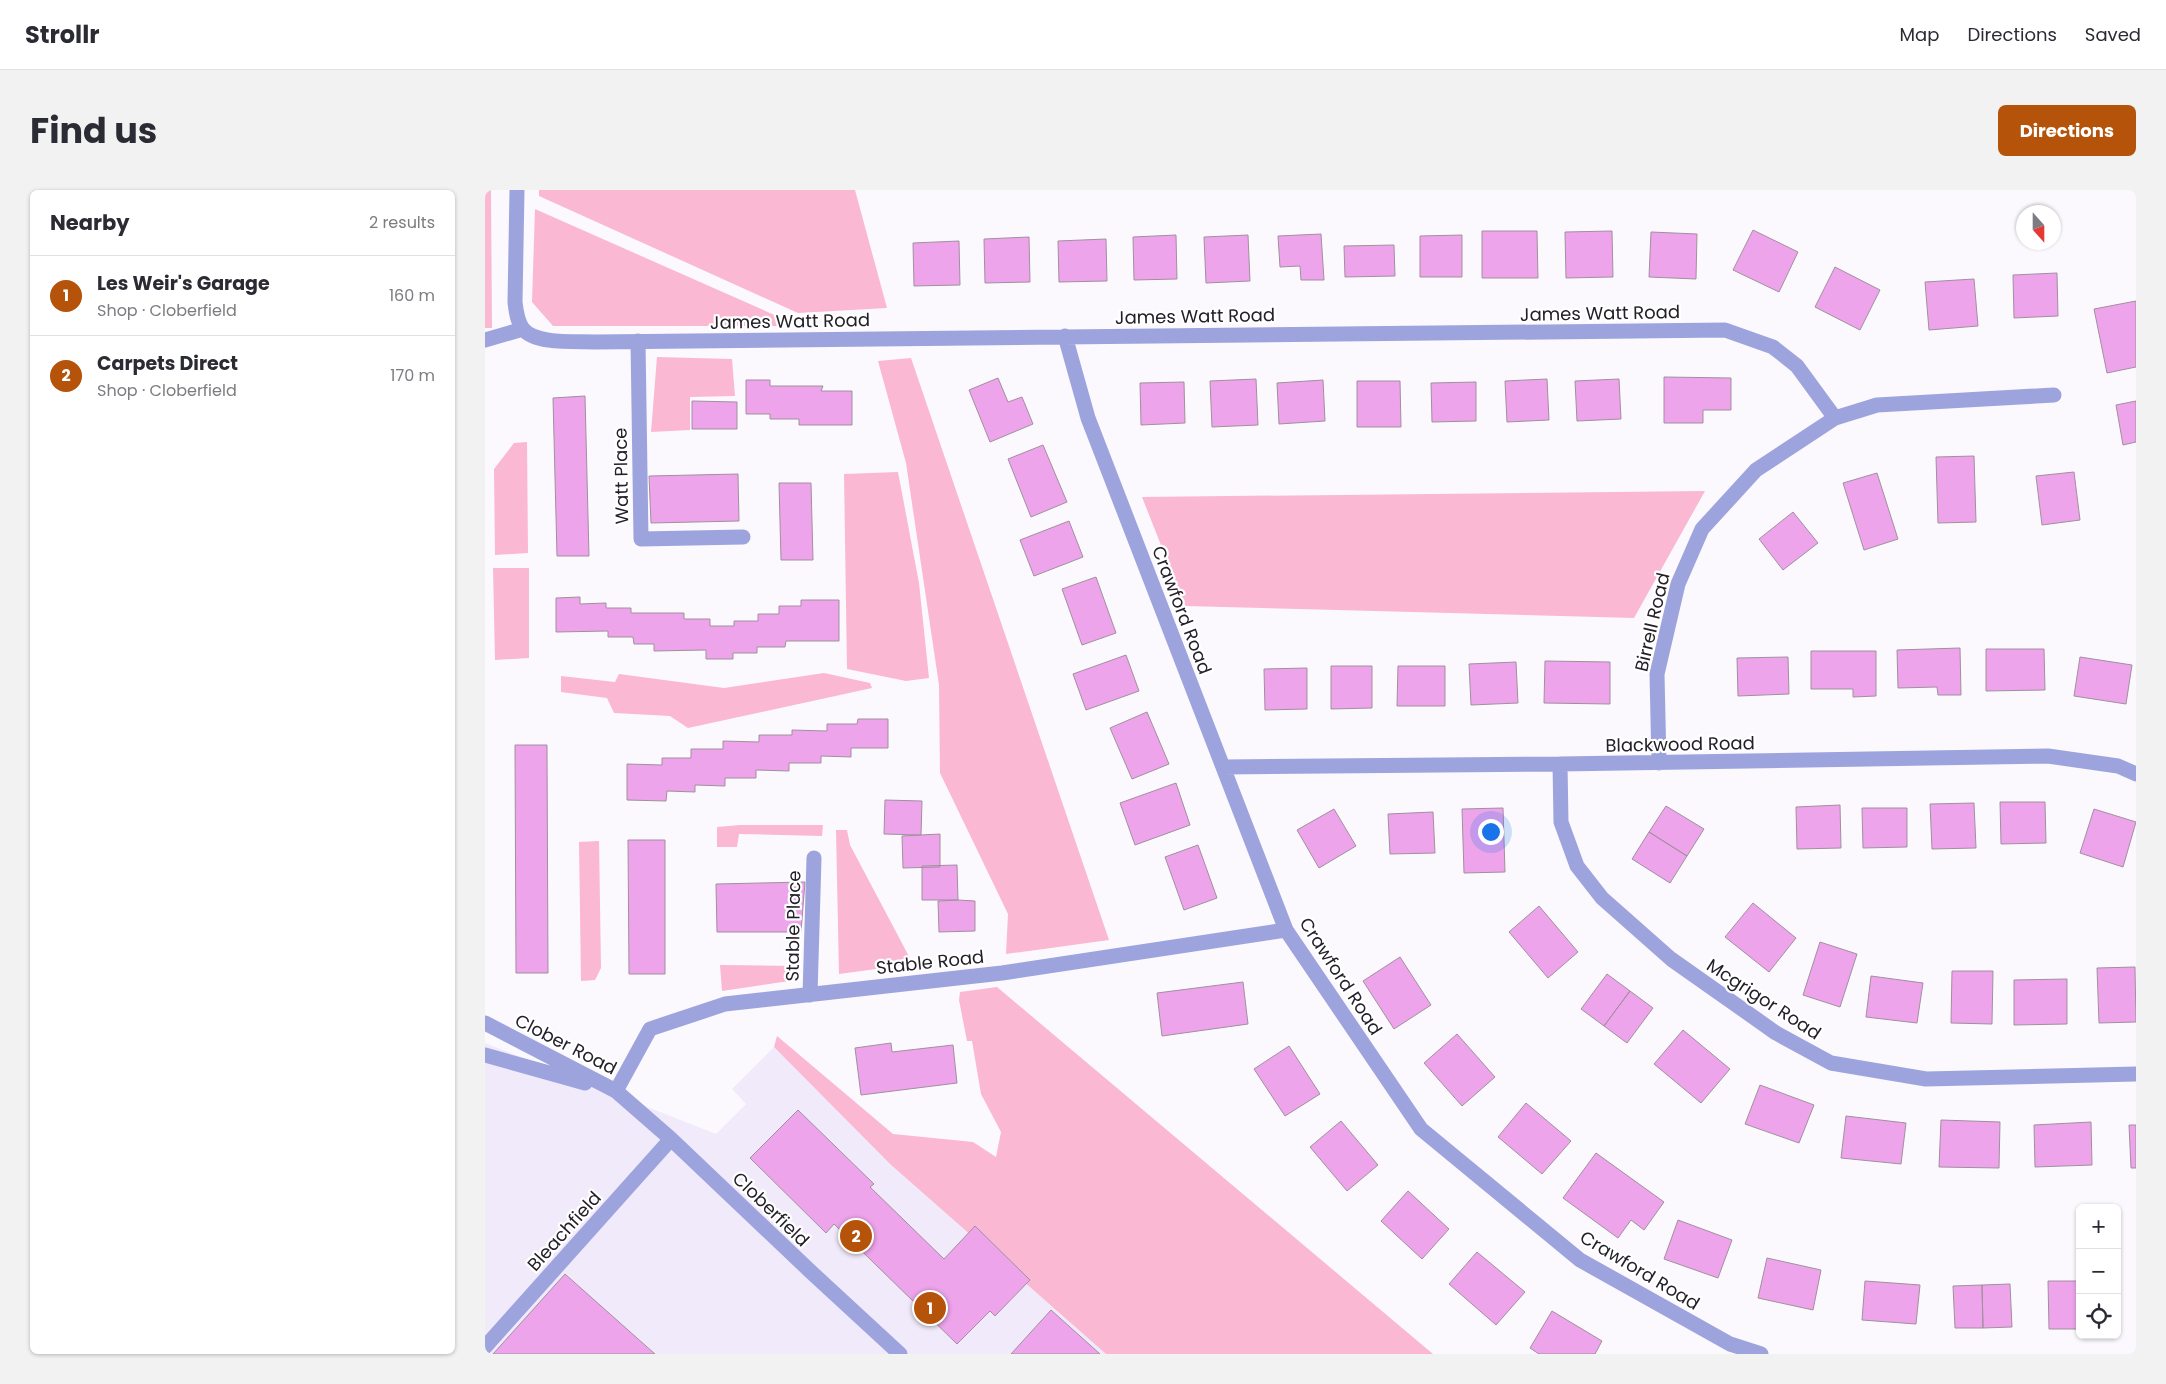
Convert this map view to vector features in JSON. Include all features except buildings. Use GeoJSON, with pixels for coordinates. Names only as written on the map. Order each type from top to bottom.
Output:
{"type":"FeatureCollection","features":[{"type":"Feature","properties":{"kind":"street"},"geometry":{"type":"LineString","coordinates":[[485,340],[523,328],[517,315],[515,302],[517,190]]}},
{"type":"Feature","properties":{"kind":"street","name":"James Watt Road"},"geometry":{"type":"LineString","coordinates":[[523,328],[532,337],[596,342],[1725,330],[1773,348],[1797,366],[1835,418]]}},
{"type":"Feature","properties":{"kind":"street","name":"Crawford Road"},"geometry":{"type":"LineString","coordinates":[[1065,336],[1088,418],[1286,930],[1421,1129],[1580,1260],[1730,1344],[1761,1354]]}},
{"type":"Feature","properties":{"kind":"street","name":"Watt Place"},"geometry":{"type":"LineString","coordinates":[[638,341],[641,538],[743,537]]}},
{"type":"Feature","properties":{"kind":"street","name":"Birrell Road"},"geometry":{"type":"LineString","coordinates":[[1659,763],[1657,674],[1678,584],[1702,530],[1756,470],[1835,418],[1877,405],[2054,395]]}},
{"type":"Feature","properties":{"kind":"street","name":"Blackwood Road"},"geometry":{"type":"LineString","coordinates":[[1223,767],[1659,763],[2048,756],[2118,766],[2136,774]]}},
{"type":"Feature","properties":{"kind":"street","name":"Mcgrigor Road"},"geometry":{"type":"LineString","coordinates":[[1560,764],[1561,822],[1577,866],[1602,898],[1671,959],[1777,1034],[1831,1063],[1926,1079],[2136,1074]]}},
{"type":"Feature","properties":{"kind":"street","name":"Stable Place"},"geometry":{"type":"LineString","coordinates":[[810,995],[814,858]]}},
{"type":"Feature","properties":{"kind":"street","name":"Stable Road"},"geometry":{"type":"LineString","coordinates":[[616,1091],[650,1029],[725,1004],[1002,973],[1286,930]]}},
{"type":"Feature","properties":{"kind":"street","name":"Clober Road"},"geometry":{"type":"LineString","coordinates":[[485,1023],[616,1091]]}},
{"type":"Feature","properties":{"kind":"street","name":"Clober Road"},"geometry":{"type":"LineString","coordinates":[[485,1055],[616,1091]]}},
{"type":"Feature","properties":{"kind":"street","name":"Cloberfield"},"geometry":{"type":"LineString","coordinates":[[616,1091],[671,1139],[809,1271],[900,1354]]}},
{"type":"Feature","properties":{"kind":"street","name":"Bleachfield"},"geometry":{"type":"LineString","coordinates":[[485,1347],[671,1139]]}},
{"type":"Feature","properties":{"kind":"shaded area"},"geometry":{"type":"Polygon","coordinates":[[[485,190],[491,190],[492,328],[485,328],[485,190]]]}},
{"type":"Feature","properties":{"kind":"shaded area"},"geometry":{"type":"Polygon","coordinates":[[[539,190],[855,190],[887,308],[798,313],[539,196],[539,190]]]}},
{"type":"Feature","properties":{"kind":"shaded area"},"geometry":{"type":"Polygon","coordinates":[[[535,209],[779,317],[778,326],[553,326],[532,302],[535,209]]]}},
{"type":"Feature","properties":{"kind":"shaded area"},"geometry":{"type":"Polygon","coordinates":[[[657,357],[732,359],[735,396],[690,397],[690,430],[651,432],[657,357]]]}},
{"type":"Feature","properties":{"kind":"shaded area"},"geometry":{"type":"Polygon","coordinates":[[[911,358],[1109,940],[1006,954],[1008,914],[940,773],[939,685],[906,463],[878,361],[911,358]]]}},
{"type":"Feature","properties":{"kind":"shaded area"},"geometry":{"type":"Polygon","coordinates":[[[527,442],[528,553],[495,555],[494,469],[514,443],[527,442]]]}},
{"type":"Feature","properties":{"kind":"shaded area"},"geometry":{"type":"Polygon","coordinates":[[[898,472],[919,583],[929,678],[906,681],[847,669],[844,474],[898,472]]]}},
{"type":"Feature","properties":{"kind":"shaded area"},"geometry":{"type":"Polygon","coordinates":[[[1705,491],[1634,618],[1185,606],[1142,497],[1705,491]]]}},
{"type":"Feature","properties":{"kind":"shaded area"},"geometry":{"type":"Polygon","coordinates":[[[493,568],[529,568],[529,658],[495,660],[493,568]]]}},
{"type":"Feature","properties":{"kind":"shaded area"},"geometry":{"type":"Polygon","coordinates":[[[824,673],[870,683],[872,688],[688,728],[670,716],[614,713],[607,698],[561,692],[561,676],[615,682],[619,674],[724,688],[824,673]]]}},
{"type":"Feature","properties":{"kind":"shaded area"},"geometry":{"type":"Polygon","coordinates":[[[740,825],[823,825],[822,836],[739,834],[737,847],[717,847],[717,827],[740,825]]]}},
{"type":"Feature","properties":{"kind":"shaded area"},"geometry":{"type":"Polygon","coordinates":[[[836,830],[847,830],[850,845],[913,964],[839,974],[836,830]]]}},
{"type":"Feature","properties":{"kind":"shaded area"},"geometry":{"type":"Polygon","coordinates":[[[599,841],[601,968],[595,980],[581,981],[579,842],[599,841]]]}},
{"type":"Feature","properties":{"kind":"shaded area"},"geometry":{"type":"Polygon","coordinates":[[[720,965],[794,966],[796,980],[722,991],[720,965]]]}},
{"type":"Feature","properties":{"kind":"shaded area"},"geometry":{"type":"Polygon","coordinates":[[[997,987],[1433,1354],[1106,1354],[890,1164],[774,1047],[777,1036],[893,1134],[973,1142],[996,1157],[1001,1132],[981,1094],[972,1041],[967,1041],[959,1000],[960,992],[997,987]]]}},
{"type":"Feature","properties":{"kind":"shaded area"},"geometry":{"type":"Polygon","coordinates":[[[485,1043],[716,1134],[746,1104],[732,1089],[774,1047],[890,1164],[1106,1354],[485,1354],[485,1043]]]}},
{"type":"Feature","properties":{"kind":"place","name":"Carpets Direct"},"geometry":{"type":"Point","coordinates":[856,1236]}},
{"type":"Feature","properties":{"kind":"place","name":"Les Weir's Garage"},"geometry":{"type":"Point","coordinates":[930,1308]}}]}
